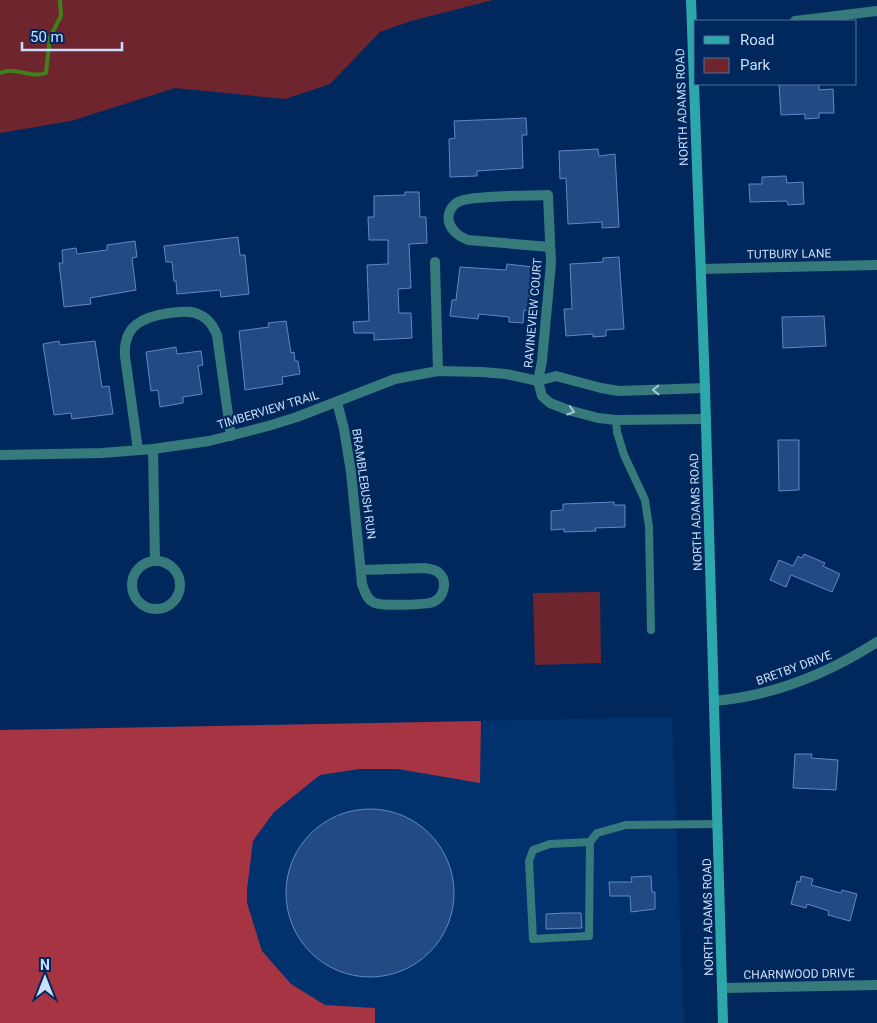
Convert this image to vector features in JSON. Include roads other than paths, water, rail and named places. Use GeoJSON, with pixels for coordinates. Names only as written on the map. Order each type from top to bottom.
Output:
{"type":"FeatureCollection","features":[{"type":"Feature","properties":{"kind":"street","name":"NORTH ADAMS ROAD"},"geometry":{"type":"LineString","coordinates":[[691,0],[694,29]]}},
{"type":"Feature","properties":{"kind":"street"},"geometry":{"type":"LineString","coordinates":[[803,20],[877,11]]}},
{"type":"Feature","properties":{"kind":"street","name":"NORTH ADAMS ROAD"},"geometry":{"type":"LineString","coordinates":[[696,85],[723,1023]]}},
{"type":"Feature","properties":{"kind":"street","name":"RAVINEVIEW COURT"},"geometry":{"type":"LineString","coordinates":[[538,381],[551,263],[548,196],[469,198],[455,204],[449,213],[450,224],[455,233],[468,240],[550,247]]}},
{"type":"Feature","properties":{"kind":"street"},"geometry":{"type":"LineString","coordinates":[[435,262],[438,371]]}},
{"type":"Feature","properties":{"kind":"street","name":"TUTBURY LANE"},"geometry":{"type":"LineString","coordinates":[[701,268],[877,266]]}},
{"type":"Feature","properties":{"kind":"street"},"geometry":{"type":"LineString","coordinates":[[138,450],[125,356],[125,340],[135,324],[148,317],[164,314],[180,312],[199,314],[208,319],[213,326],[217,335],[231,436]]}},
{"type":"Feature","properties":{"kind":"street","name":"TIMBERVIEW TRAIL"},"geometry":{"type":"LineString","coordinates":[[0,455],[102,453],[153,449],[231,436],[268,426],[395,379],[438,371],[506,374],[538,381],[556,376],[619,391],[705,388]]}},
{"type":"Feature","properties":{"kind":"street"},"geometry":{"type":"LineString","coordinates":[[538,381],[542,396],[550,404],[588,415],[616,420],[706,419]]}},
{"type":"Feature","properties":{"kind":"street","name":"BRAMBLEBUSH RUN"},"geometry":{"type":"LineString","coordinates":[[337,402],[344,429],[351,472],[362,570],[365,592],[368,599],[375,604],[382,605],[433,602],[439,599],[444,592],[442,578],[439,573],[432,569],[362,570]]}},
{"type":"Feature","properties":{"kind":"street"},"geometry":{"type":"LineString","coordinates":[[153,449],[155,561]]}},
{"type":"Feature","properties":{"kind":"street"},"geometry":{"type":"LineString","coordinates":[[155,561],[164,562],[172,566],[180,580],[178,597],[173,604],[157,610],[142,606],[133,593],[132,586],[136,571],[142,566],[155,561]]}},
{"type":"Feature","properties":{"kind":"street","name":"BRETBY DRIVE"},"geometry":{"type":"LineString","coordinates":[[714,701],[762,694],[791,685],[838,666],[877,642]]}},
{"type":"Feature","properties":{"kind":"street","name":"CHARNWOOD DRIVE"},"geometry":{"type":"LineString","coordinates":[[722,988],[877,985]]}},
{"type":"Feature","properties":{"kind":"lane"},"geometry":{"type":"LineString","coordinates":[[616,420],[617,432],[624,455],[645,500],[649,527],[651,630]]}},
{"type":"Feature","properties":{"kind":"lane"},"geometry":{"type":"LineString","coordinates":[[590,842],[550,844],[533,850],[529,861],[533,938],[589,936],[590,842],[597,833],[626,825],[718,824]]}},
{"type":"Feature","properties":{"kind":"waterway"},"geometry":{"type":"LineString","coordinates":[[0,73],[6,71],[35,75],[46,73],[50,37],[61,16],[60,0]]}}]}
